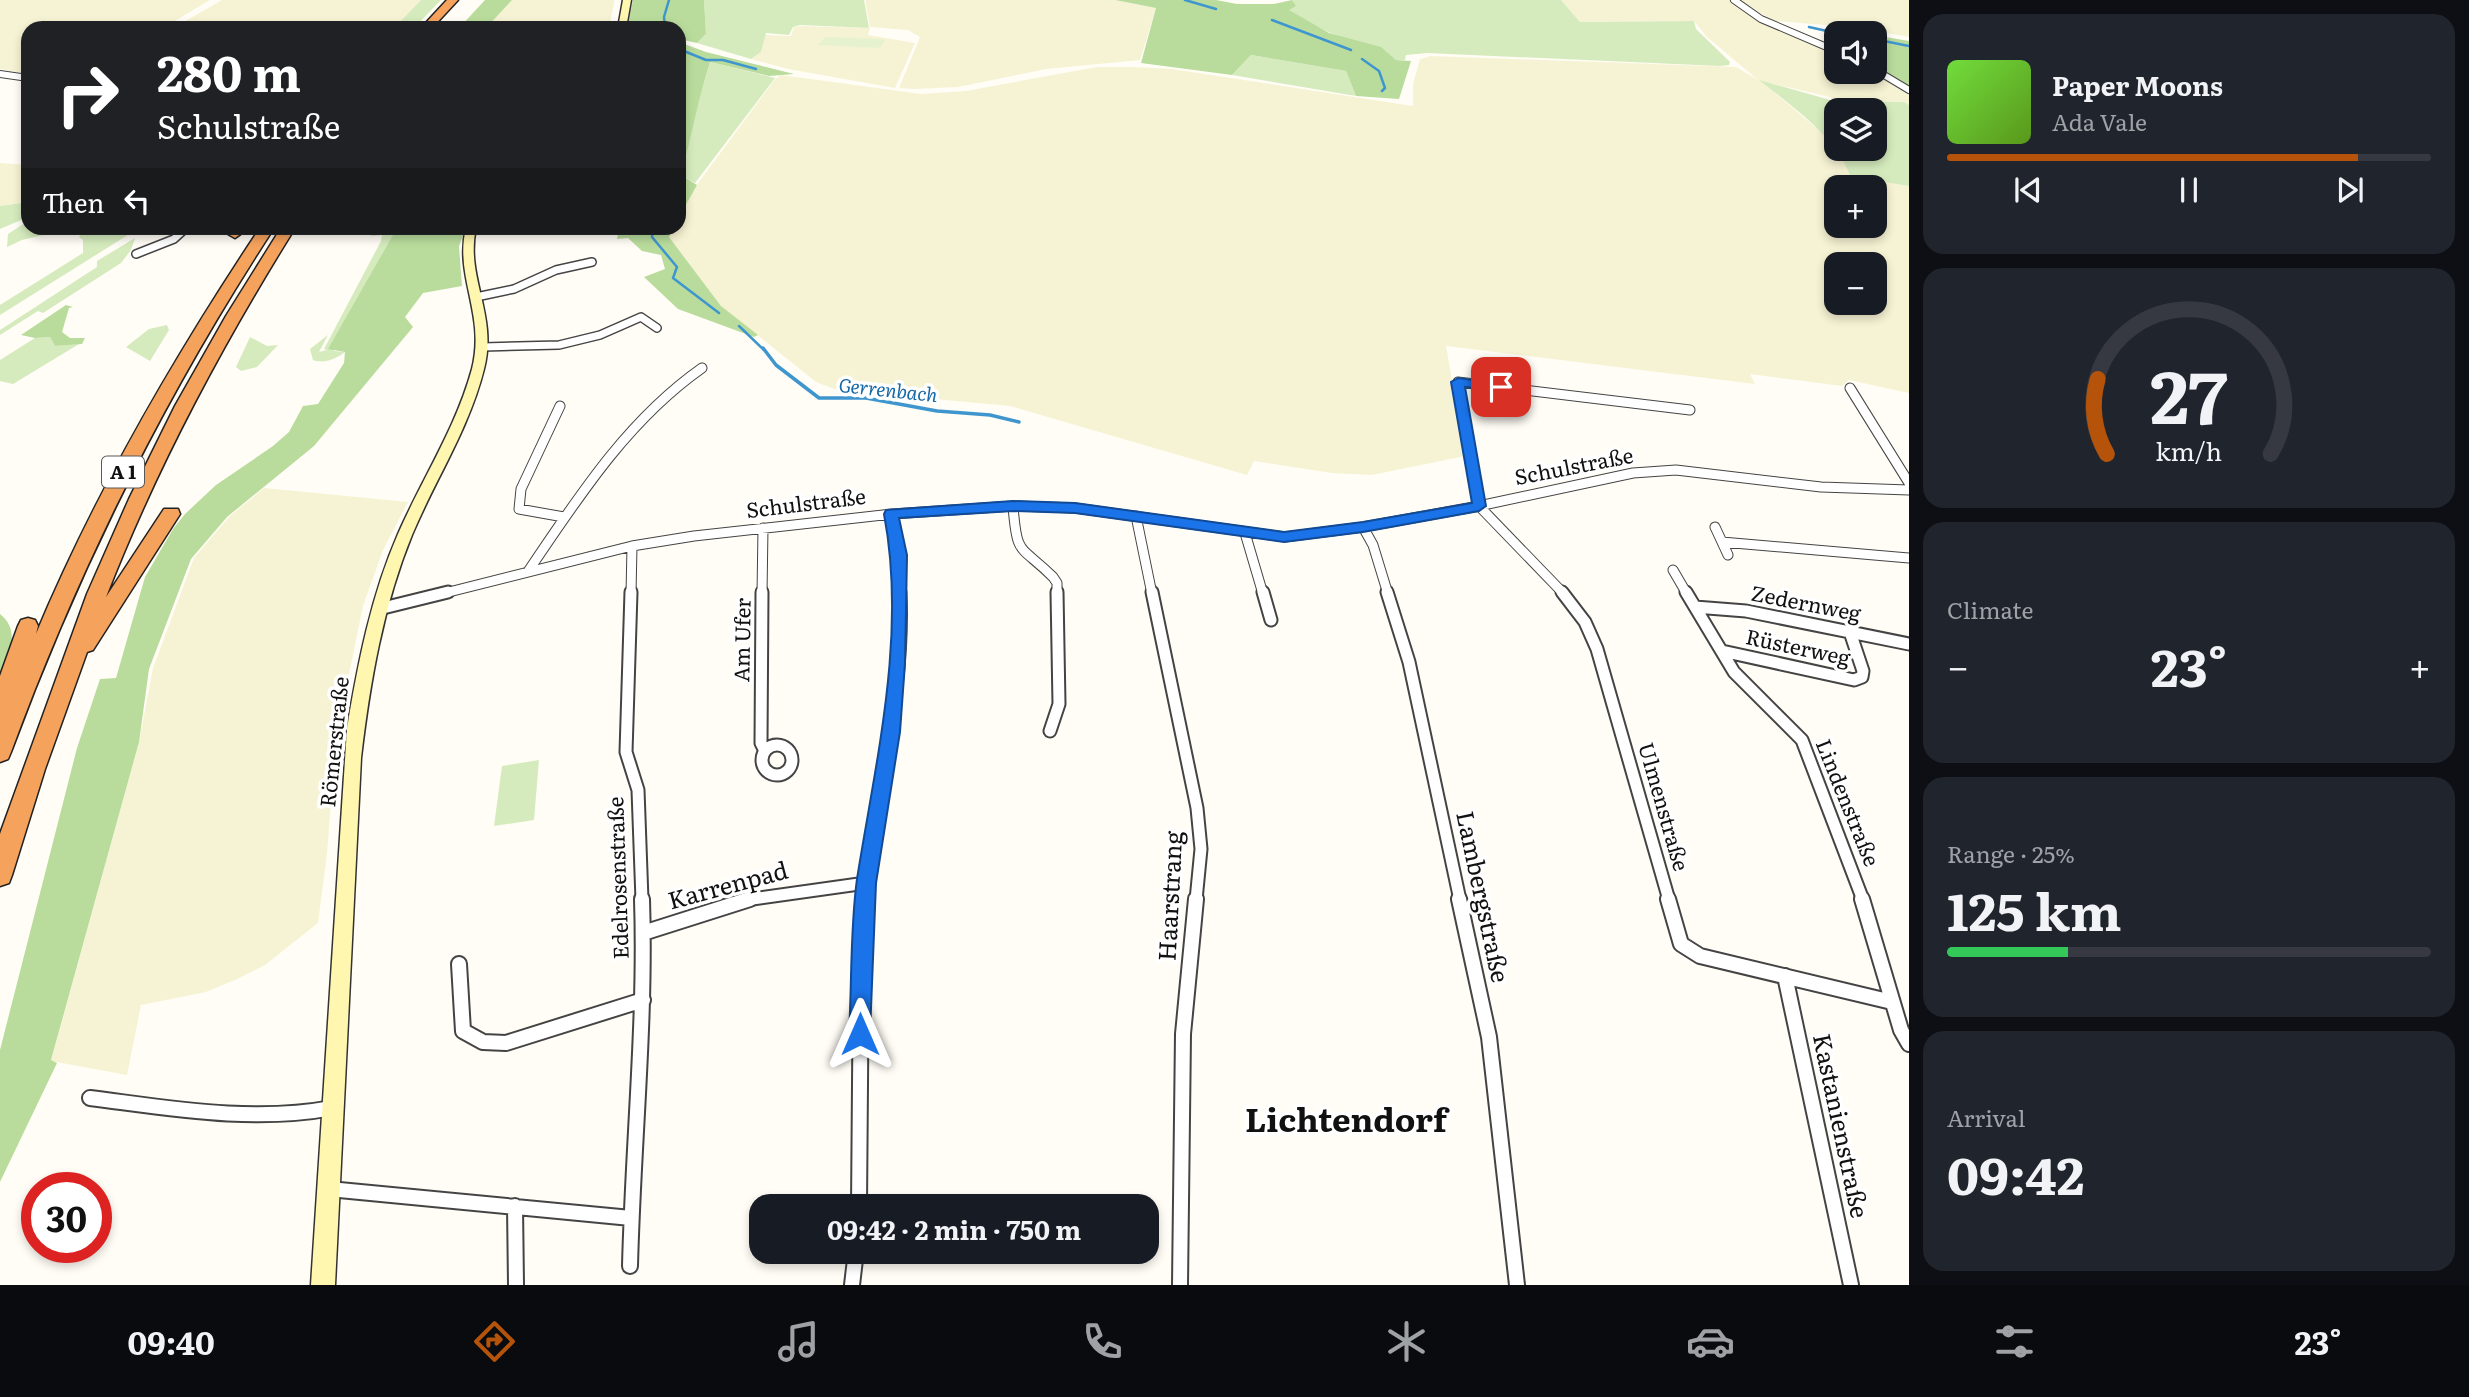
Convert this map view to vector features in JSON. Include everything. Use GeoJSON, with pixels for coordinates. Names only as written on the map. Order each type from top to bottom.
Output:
{"type":"FeatureCollection","features":[{"type":"Feature","properties":{"kind":"highway"},"geometry":{"type":"LineString","coordinates":[[433,21],[453,0]]}},
{"type":"Feature","properties":{"kind":"highway"},"geometry":{"type":"LineString","coordinates":[[448,21],[467,0]]}},
{"type":"Feature","properties":{"kind":"highway","name":"A 1"},"geometry":{"type":"LineString","coordinates":[[4,741],[67,582],[141,435],[209,317],[262,235]]}},
{"type":"Feature","properties":{"kind":"highway","name":"A 1"},"geometry":{"type":"LineString","coordinates":[[0,875],[96,595],[171,432],[226,326],[284,235]]}},
{"type":"Feature","properties":{"kind":"highway"},"geometry":{"type":"LineString","coordinates":[[73,663],[171,514]]}},
{"type":"Feature","properties":{"kind":"highway"},"geometry":{"type":"LineString","coordinates":[[4,741],[10,678],[28,626]]}},
{"type":"Feature","properties":{"kind":"street"},"geometry":{"type":"LineString","coordinates":[[623,21],[627,0]]}},
{"type":"Feature","properties":{"kind":"street"},"geometry":{"type":"LineString","coordinates":[[1734,0],[1762,19],[1824,46]]}},
{"type":"Feature","properties":{"kind":"street"},"geometry":{"type":"LineString","coordinates":[[0,74],[21,77]]}},
{"type":"Feature","properties":{"kind":"street"},"geometry":{"type":"LineString","coordinates":[[1887,77],[1909,90]]}},
{"type":"Feature","properties":{"kind":"street"},"geometry":{"type":"LineString","coordinates":[[136,254],[178,235]]}},
{"type":"Feature","properties":{"kind":"street","name":"Römerstraße"},"geometry":{"type":"LineString","coordinates":[[323,1285],[352,758],[363,681],[379,609],[406,532],[475,382],[483,347],[482,320],[467,256],[470,235]]}},
{"type":"Feature","properties":{"kind":"street"},"geometry":{"type":"LineString","coordinates":[[476,297],[514,289],[556,270],[592,262]]}},
{"type":"Feature","properties":{"kind":"street"},"geometry":{"type":"LineString","coordinates":[[630,309],[657,328]]}},
{"type":"Feature","properties":{"kind":"street"},"geometry":{"type":"LineString","coordinates":[[483,347],[559,345],[600,335],[641,317]]}},
{"type":"Feature","properties":{"kind":"street"},"geometry":{"type":"LineString","coordinates":[[529,570],[564,517],[608,460],[660,401],[702,368]]}},
{"type":"Feature","properties":{"kind":"street"},"geometry":{"type":"LineString","coordinates":[[1479,506],[1458,382],[1690,410]]}},
{"type":"Feature","properties":{"kind":"street"},"geometry":{"type":"LineString","coordinates":[[1850,388],[1909,483]]}},
{"type":"Feature","properties":{"kind":"street"},"geometry":{"type":"LineString","coordinates":[[560,406],[521,489],[519,509],[564,517]]}},
{"type":"Feature","properties":{"kind":"street","name":"Schulstraße"},"geometry":{"type":"LineString","coordinates":[[379,609],[632,546],[891,514],[1013,506],[1075,508],[1245,533],[1292,537],[1479,506],[1621,475],[1676,470],[1821,486],[1909,490]]}},
{"type":"Feature","properties":{"kind":"street"},"geometry":{"type":"LineString","coordinates":[[1013,506],[1020,548],[1054,576],[1057,583],[1059,704],[1050,731]]}},
{"type":"Feature","properties":{"kind":"street","name":"Ulmenstraße"},"geometry":{"type":"LineString","coordinates":[[1479,506],[1571,601],[1585,622],[1597,649],[1681,944],[1700,956],[1892,1002]]}},
{"type":"Feature","properties":{"kind":"street"},"geometry":{"type":"LineString","coordinates":[[860,1194],[863,1139],[860,1007],[866,883],[891,732],[897,663],[900,555],[891,514]]}},
{"type":"Feature","properties":{"kind":"street","name":"Haarstrang"},"geometry":{"type":"LineString","coordinates":[[1136,516],[1197,808],[1201,849],[1183,1034],[1180,1285]]}},
{"type":"Feature","properties":{"kind":"street","name":"Lambergstraße"},"geometry":{"type":"LineString","coordinates":[[1363,527],[1373,545],[1409,662],[1489,1037],[1517,1285]]}},
{"type":"Feature","properties":{"kind":"street"},"geometry":{"type":"LineString","coordinates":[[1715,527],[1728,555]]}},
{"type":"Feature","properties":{"kind":"street","name":"Am Ufer"},"geometry":{"type":"LineString","coordinates":[[763,528],[761,743],[765,751]]}},
{"type":"Feature","properties":{"kind":"street"},"geometry":{"type":"LineString","coordinates":[[1245,533],[1270,620]]}},
{"type":"Feature","properties":{"kind":"street"},"geometry":{"type":"LineString","coordinates":[[1721,542],[1909,558]]}},
{"type":"Feature","properties":{"kind":"street","name":"Edelrosenstraße"},"geometry":{"type":"LineString","coordinates":[[630,1266],[643,1000],[638,790],[626,751],[632,546]]}},
{"type":"Feature","properties":{"kind":"street","name":"Lindenstraße"},"geometry":{"type":"LineString","coordinates":[[1673,570],[1747,687],[1793,728],[1802,740],[1857,881],[1892,1002],[1901,1030],[1909,1044]]}},
{"type":"Feature","properties":{"kind":"street","name":"Zedernweg"},"geometry":{"type":"LineString","coordinates":[[1695,607],[1746,611],[1909,643]]}},
{"type":"Feature","properties":{"kind":"street","name":"Rüsterweg"},"geometry":{"type":"LineString","coordinates":[[1722,651],[1854,680],[1862,677],[1863,671],[1850,632]]}},
{"type":"Feature","properties":{"kind":"street","name":"Karrenpad"},"geometry":{"type":"LineString","coordinates":[[643,933],[755,897],[866,883]]}},
{"type":"Feature","properties":{"kind":"street"},"geometry":{"type":"LineString","coordinates":[[459,964],[463,1031],[485,1044],[506,1043],[643,1000]]}},
{"type":"Feature","properties":{"kind":"street","name":"Kastanienstraße"},"geometry":{"type":"LineString","coordinates":[[1785,976],[1851,1285]]}},
{"type":"Feature","properties":{"kind":"street"},"geometry":{"type":"LineString","coordinates":[[90,1098],[277,1114],[317,1112],[332,1108]]}},
{"type":"Feature","properties":{"kind":"street"},"geometry":{"type":"LineString","coordinates":[[329,1189],[631,1218]]}},
{"type":"Feature","properties":{"kind":"street"},"geometry":{"type":"LineString","coordinates":[[515,1206],[516,1285]]}},
{"type":"Feature","properties":{"kind":"street"},"geometry":{"type":"LineString","coordinates":[[852,1285],[854,1264]]}},
{"type":"Feature","properties":{"kind":"shaded area"},"geometry":{"type":"Polygon","coordinates":[[[0,0],[210,0],[175,21],[21,21],[21,73],[0,69],[0,0]]]}},
{"type":"Feature","properties":{"kind":"shaded area"},"geometry":{"type":"Polygon","coordinates":[[[222,0],[421,0],[401,21],[185,21],[222,0]]]}},
{"type":"Feature","properties":{"kind":"shaded area"},"geometry":{"type":"Polygon","coordinates":[[[512,0],[614,0],[610,21],[492,21],[512,0]]]}},
{"type":"Feature","properties":{"kind":"shaded area"},"geometry":{"type":"Polygon","coordinates":[[[865,0],[1115,0],[1156,8],[1140,60],[1046,69],[958,87],[915,89],[899,88],[920,37],[908,30],[870,27],[865,0]]]}},
{"type":"Feature","properties":{"kind":"shaded area"},"geometry":{"type":"Polygon","coordinates":[[[1561,0],[1733,0],[1752,14],[1824,47],[1824,84],[1887,84],[1887,79],[1909,91],[1909,105],[1904,102],[1887,102],[1887,98],[1831,98],[1761,81],[1822,133],[1824,161],[1843,161],[1850,175],[1824,175],[1824,238],[1887,238],[1887,183],[1909,186],[1909,393],[1849,380],[1842,386],[1750,374],[1755,384],[1446,346],[1465,456],[1372,475],[1332,473],[1254,461],[1247,475],[1010,406],[837,390],[816,382],[721,306],[669,237],[686,235],[686,204],[693,190],[775,79],[781,75],[921,94],[966,91],[1097,67],[1134,67],[1172,69],[1413,106],[1413,84],[1420,59],[1431,56],[1736,67],[1758,80],[1707,37],[1694,21],[1580,22],[1561,0]]]}},
{"type":"Feature","properties":{"kind":"shaded area"},"geometry":{"type":"Polygon","coordinates":[[[1739,0],[1909,0],[1909,37],[1887,33],[1887,21],[1824,21],[1824,25],[1774,21],[1739,0]]]}},
{"type":"Feature","properties":{"kind":"shaded area"},"geometry":{"type":"Polygon","coordinates":[[[794,27],[870,28],[868,35],[915,43],[895,88],[788,69],[751,59],[761,52],[765,35],[791,36],[794,27]]]}},
{"type":"Feature","properties":{"kind":"shaded area"},"geometry":{"type":"Polygon","coordinates":[[[0,163],[21,164],[21,203],[0,206],[0,163]]]}},
{"type":"Feature","properties":{"kind":"shaded area"},"geometry":{"type":"Polygon","coordinates":[[[264,488],[408,502],[383,550],[363,606],[336,737],[327,854],[318,923],[265,965],[237,979],[206,992],[141,1005],[127,1075],[51,1061],[139,742],[153,668],[194,558],[229,517],[264,488]]]}},
{"type":"Feature","properties":{"kind":"green space"},"geometry":{"type":"Polygon","coordinates":[[[421,0],[441,0],[421,21],[401,21],[421,0]]]}},
{"type":"Feature","properties":{"kind":"green space"},"geometry":{"type":"Polygon","coordinates":[[[485,0],[512,0],[492,21],[466,21],[485,0]]]}},
{"type":"Feature","properties":{"kind":"green space"},"geometry":{"type":"Polygon","coordinates":[[[633,0],[704,0],[706,34],[697,43],[686,41],[686,21],[628,21],[633,0]]]}},
{"type":"Feature","properties":{"kind":"green space"},"geometry":{"type":"Polygon","coordinates":[[[704,0],[864,0],[869,28],[800,25],[793,27],[789,35],[766,33],[761,52],[751,59],[697,43],[706,34],[704,0]]]}},
{"type":"Feature","properties":{"kind":"green space"},"geometry":{"type":"Polygon","coordinates":[[[1115,0],[1216,0],[1237,4],[1274,4],[1292,0],[1296,6],[1289,10],[1329,33],[1381,47],[1396,60],[1411,61],[1399,99],[1356,96],[1346,71],[1251,55],[1232,75],[1141,63],[1156,8],[1115,0]]]}},
{"type":"Feature","properties":{"kind":"green space"},"geometry":{"type":"Polygon","coordinates":[[[1292,0],[1561,0],[1580,22],[1694,21],[1696,29],[1730,62],[1729,65],[1720,66],[1427,53],[1406,55],[1405,60],[1396,60],[1379,48],[1338,36],[1303,19],[1288,10],[1295,6],[1292,0]]]}},
{"type":"Feature","properties":{"kind":"green space"},"geometry":{"type":"Polygon","coordinates":[[[826,37],[885,40],[882,46],[877,48],[818,45],[826,37]]]}},
{"type":"Feature","properties":{"kind":"green space"},"geometry":{"type":"Polygon","coordinates":[[[1887,37],[1909,41],[1909,90],[1887,76],[1887,37]]]}},
{"type":"Feature","properties":{"kind":"green space"},"geometry":{"type":"Polygon","coordinates":[[[686,45],[794,74],[769,76],[710,62],[686,155],[686,45]]]}},
{"type":"Feature","properties":{"kind":"green space"},"geometry":{"type":"Polygon","coordinates":[[[1251,55],[1346,71],[1356,96],[1232,75],[1251,55]]]}},
{"type":"Feature","properties":{"kind":"green space"},"geometry":{"type":"Polygon","coordinates":[[[710,62],[775,78],[695,183],[686,178],[686,155],[710,62]]]}},
{"type":"Feature","properties":{"kind":"green space"},"geometry":{"type":"Polygon","coordinates":[[[1759,80],[1824,98],[1824,135],[1759,80]]]}},
{"type":"Feature","properties":{"kind":"green space"},"geometry":{"type":"Polygon","coordinates":[[[1887,102],[1904,102],[1909,105],[1909,186],[1887,183],[1887,175],[1850,175],[1844,162],[1887,161],[1887,102]]]}},
{"type":"Feature","properties":{"kind":"green space"},"geometry":{"type":"Polygon","coordinates":[[[686,178],[697,185],[686,205],[686,178]]]}},
{"type":"Feature","properties":{"kind":"green space"},"geometry":{"type":"Polygon","coordinates":[[[21,203],[21,220],[0,229],[0,206],[21,203]]]}},
{"type":"Feature","properties":{"kind":"green space"},"geometry":{"type":"Polygon","coordinates":[[[21,226],[21,235],[43,235],[7,247],[8,234],[21,226]]]}},
{"type":"Feature","properties":{"kind":"green space"},"geometry":{"type":"Polygon","coordinates":[[[128,235],[0,315],[0,305],[83,253],[83,240],[79,237],[128,235]]]}},
{"type":"Feature","properties":{"kind":"green space"},"geometry":{"type":"Polygon","coordinates":[[[382,235],[393,235],[334,351],[345,352],[330,360],[313,360],[310,349],[328,335],[319,352],[327,350],[324,349],[382,235]]]}},
{"type":"Feature","properties":{"kind":"green space"},"geometry":{"type":"Polygon","coordinates":[[[393,235],[463,235],[459,246],[462,286],[423,293],[405,317],[413,327],[314,446],[227,517],[191,559],[149,669],[139,742],[51,1060],[57,1063],[0,1182],[0,1050],[77,748],[100,679],[116,678],[145,577],[173,529],[216,485],[289,432],[303,406],[318,404],[344,363],[345,352],[328,349],[393,235]]]}},
{"type":"Feature","properties":{"kind":"green space"},"geometry":{"type":"Polygon","coordinates":[[[618,235],[670,235],[721,306],[758,335],[754,337],[678,309],[644,277],[665,269],[661,255],[642,251],[628,238],[617,239],[618,235]]]}},
{"type":"Feature","properties":{"kind":"green space"},"geometry":{"type":"Polygon","coordinates":[[[135,238],[131,250],[121,263],[43,313],[38,311],[0,335],[0,330],[97,267],[97,261],[135,238]]]}},
{"type":"Feature","properties":{"kind":"green space"},"geometry":{"type":"Polygon","coordinates":[[[66,305],[73,307],[69,308],[62,332],[70,338],[85,338],[82,344],[55,346],[50,337],[21,335],[66,305]]]}},
{"type":"Feature","properties":{"kind":"green space"},"geometry":{"type":"Polygon","coordinates":[[[167,325],[169,330],[150,361],[126,347],[149,329],[167,325]]]}},
{"type":"Feature","properties":{"kind":"green space"},"geometry":{"type":"Polygon","coordinates":[[[50,337],[55,346],[79,344],[13,384],[0,381],[0,360],[35,338],[50,337]]]}},
{"type":"Feature","properties":{"kind":"green space"},"geometry":{"type":"Polygon","coordinates":[[[250,337],[267,346],[278,345],[257,367],[241,371],[236,367],[250,337]]]}},
{"type":"Feature","properties":{"kind":"green space"},"geometry":{"type":"Polygon","coordinates":[[[0,614],[7,621],[12,636],[0,678],[0,614]]]}},
{"type":"Feature","properties":{"kind":"green space"},"geometry":{"type":"Polygon","coordinates":[[[539,760],[534,820],[494,826],[502,766],[539,760]]]}},
{"type":"Feature","properties":{"kind":"waterway","name":"Gerrenbach"},"geometry":{"type":"LineString","coordinates":[[664,21],[669,0]]}},
{"type":"Feature","properties":{"kind":"waterway"},"geometry":{"type":"LineString","coordinates":[[1185,0],[1216,9]]}},
{"type":"Feature","properties":{"kind":"waterway"},"geometry":{"type":"LineString","coordinates":[[1272,20],[1351,50]]}},
{"type":"Feature","properties":{"kind":"waterway"},"geometry":{"type":"LineString","coordinates":[[1809,27],[1824,30]]}},
{"type":"Feature","properties":{"kind":"waterway"},"geometry":{"type":"LineString","coordinates":[[1887,42],[1909,46]]}},
{"type":"Feature","properties":{"kind":"waterway"},"geometry":{"type":"LineString","coordinates":[[686,52],[706,60],[723,60],[756,69]]}},
{"type":"Feature","properties":{"kind":"waterway"},"geometry":{"type":"LineString","coordinates":[[1362,59],[1379,71],[1385,88],[1382,91]]}},
{"type":"Feature","properties":{"kind":"waterway","name":"Gerrenbach"},"geometry":{"type":"LineString","coordinates":[[652,235],[677,267],[673,278],[719,313]]}},
{"type":"Feature","properties":{"kind":"waterway","name":"Gerrenbach"},"geometry":{"type":"LineString","coordinates":[[739,326],[764,350]]}},
{"type":"Feature","properties":{"kind":"waterway","name":"Gerrenbach"},"geometry":{"type":"LineString","coordinates":[[763,348],[776,365],[819,398],[866,398],[937,411],[990,415],[1019,422]]}},
{"type":"Feature","properties":{"kind":"district","name":"Lichtendorf"},"geometry":{"type":"Point","coordinates":[1346,1120]}},
{"type":"Feature","properties":{"kind":"route"},"geometry":{"type":"LineString","coordinates":[[860,1034],[866,883],[891,732],[901,599],[900,555],[891,514],[1013,506],[1075,508],[1284,537],[1363,527],[1479,506],[1458,382],[1501,387]]}}]}
